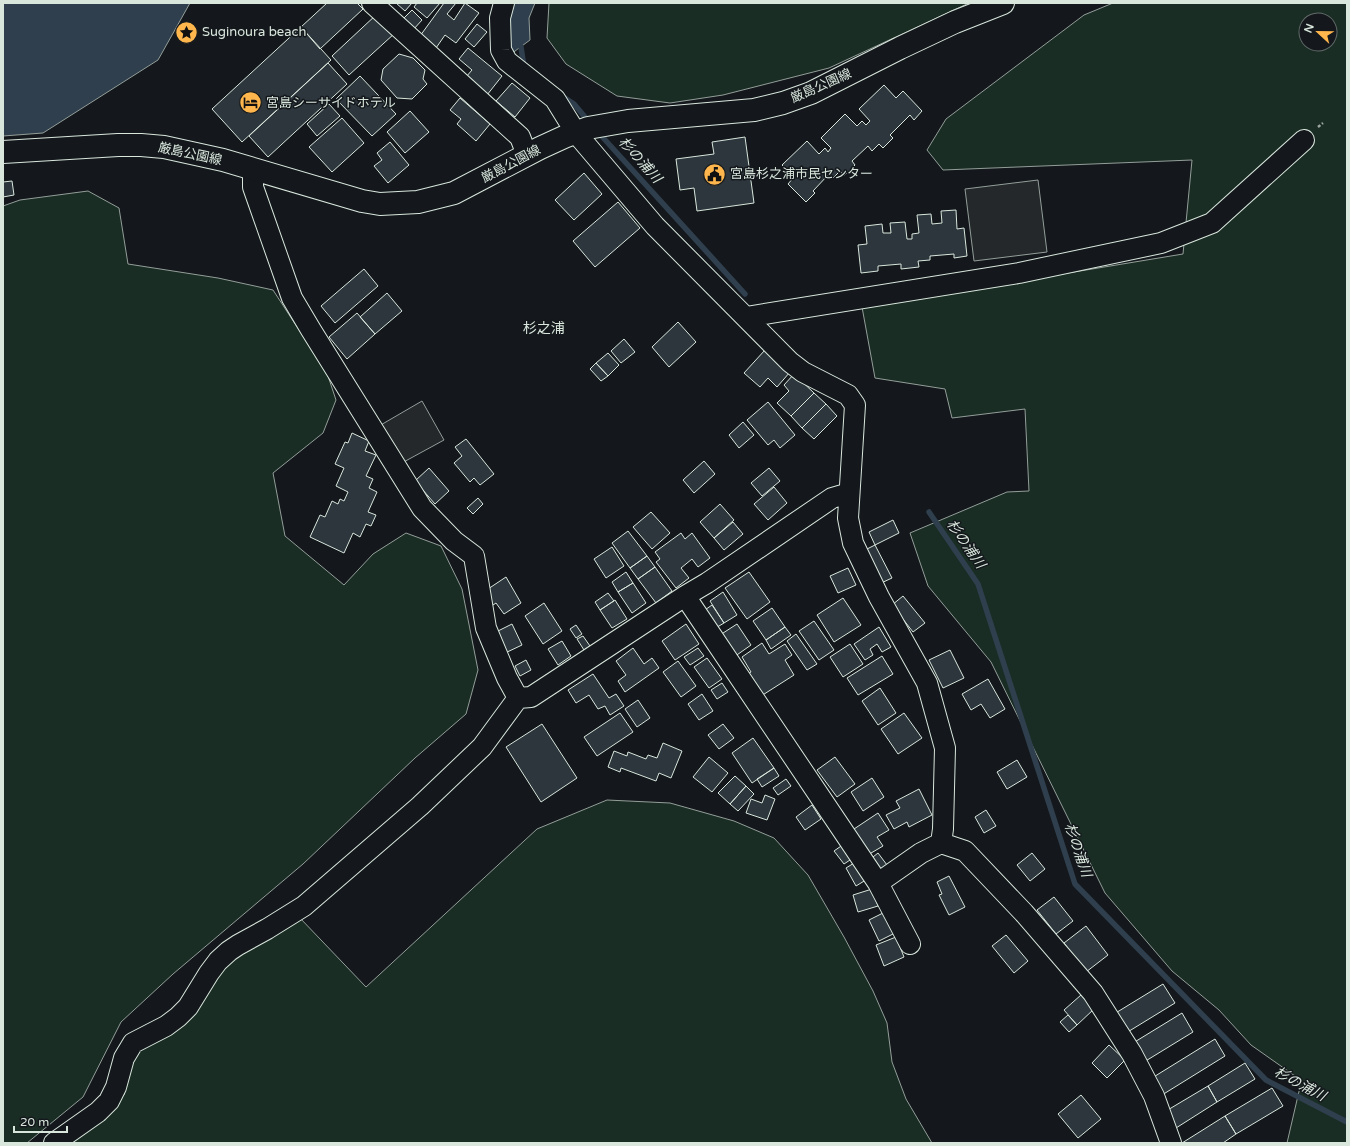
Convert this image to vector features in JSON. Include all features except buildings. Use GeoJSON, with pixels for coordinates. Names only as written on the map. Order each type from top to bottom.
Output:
{"type":"FeatureCollection","features":[{"type":"Feature","properties":{"kind":"main road","name":"厳島公園線"},"geometry":{"type":"LineString","coordinates":[[3,152],[141,145],[164,147],[188,151],[254,169],[362,201],[380,204],[418,202],[454,193],[527,155],[582,130],[618,122],[754,110],[783,103],[812,93],[900,48],[955,22],[1002,3]]}},
{"type":"Feature","properties":{"kind":"street"},"geometry":{"type":"LineString","coordinates":[[372,3],[520,136],[527,155]]}},
{"type":"Feature","properties":{"kind":"street"},"geometry":{"type":"LineString","coordinates":[[504,3],[500,18],[500,26],[502,50],[508,62],[555,99],[582,130],[655,226],[790,362],[803,372],[848,395],[855,405],[848,518],[853,543],[879,597],[927,683],[944,748],[943,829],[941,843]]}},
{"type":"Feature","properties":{"kind":"street"},"geometry":{"type":"LineString","coordinates":[[746,317],[1019,274],[1161,244],[1212,223],[1304,140]]}},
{"type":"Feature","properties":{"kind":"street"},"geometry":{"type":"LineString","coordinates":[[254,169],[252,187],[292,298],[422,508],[454,541],[474,556],[486,628],[507,678],[518,698]]}},
{"type":"Feature","properties":{"kind":"street"},"geometry":{"type":"LineString","coordinates":[[54,1143],[98,1112],[109,1101],[116,1087],[124,1058],[133,1043],[166,1026],[178,1017],[188,1007],[209,973],[223,956],[238,945],[304,906],[420,806],[482,746],[518,698],[531,697],[707,583],[832,498],[849,493]]}},
{"type":"Feature","properties":{"kind":"street"},"geometry":{"type":"LineString","coordinates":[[685,596],[878,883],[910,944]]}},
{"type":"Feature","properties":{"kind":"street"},"geometry":{"type":"LineString","coordinates":[[878,883],[921,854],[941,843],[965,851],[1024,913],[1093,993],[1132,1054],[1154,1096],[1171,1143]]}},
{"type":"Feature","properties":{"kind":"green space"},"geometry":{"type":"Polygon","coordinates":[[[549,3],[969,3],[829,68],[723,95],[670,103],[617,96],[566,64],[547,38],[549,3]]]}},
{"type":"Feature","properties":{"kind":"green space"},"geometry":{"type":"Polygon","coordinates":[[[1113,3],[1347,3],[1347,1143],[1287,1143],[1300,1087],[1295,1076],[1251,1045],[1219,1010],[1172,971],[1105,893],[991,662],[928,586],[910,533],[1007,492],[1029,491],[1025,409],[952,418],[945,389],[875,378],[862,307],[1183,254],[1192,160],[943,170],[927,150],[946,119],[1084,15],[1113,3]]]}},
{"type":"Feature","properties":{"kind":"green space"},"geometry":{"type":"Polygon","coordinates":[[[88,191],[119,208],[128,264],[218,278],[273,290],[327,373],[336,400],[323,433],[273,473],[285,536],[344,585],[373,554],[406,533],[441,546],[462,589],[478,670],[466,714],[415,758],[303,864],[173,974],[121,1022],[83,1097],[27,1143],[3,1143],[3,206],[20,200],[88,191]]]}},
{"type":"Feature","properties":{"kind":"green space"},"geometry":{"type":"Polygon","coordinates":[[[607,800],[670,803],[734,821],[774,838],[808,875],[873,991],[887,1023],[892,1062],[906,1099],[932,1143],[68,1143],[105,1114],[124,1095],[129,1065],[137,1046],[211,978],[237,957],[299,917],[366,987],[537,829],[607,800]]]}},
{"type":"Feature","properties":{"kind":"shaded area"},"geometry":{"type":"Polygon","coordinates":[[[1038,180],[1047,252],[974,261],[965,189],[1038,180]]]}},
{"type":"Feature","properties":{"kind":"shaded area"},"geometry":{"type":"Polygon","coordinates":[[[422,401],[444,440],[400,464],[379,426],[422,401]]]}},
{"type":"Feature","properties":{"kind":"water"},"geometry":{"type":"Polygon","coordinates":[[[3,3],[190,3],[158,60],[43,133],[3,136],[3,3]]]}},
{"type":"Feature","properties":{"kind":"water"},"geometry":{"type":"Polygon","coordinates":[[[513,3],[535,3],[529,18],[530,40],[511,54],[509,13],[513,3]]]}},
{"type":"Feature","properties":{"kind":"waterway","name":"杉の浦川"},"geometry":{"type":"LineString","coordinates":[[521,47],[524,67]]}},
{"type":"Feature","properties":{"kind":"waterway","name":"杉の浦川"},"geometry":{"type":"LineString","coordinates":[[562,96],[574,104],[590,123]]}},
{"type":"Feature","properties":{"kind":"waterway","name":"杉の浦川"},"geometry":{"type":"LineString","coordinates":[[597,131],[745,294]]}},
{"type":"Feature","properties":{"kind":"waterway","name":"杉の浦川"},"geometry":{"type":"LineString","coordinates":[[929,512],[978,584],[1075,884],[1266,1080],[1347,1122]]}},
{"type":"Feature","properties":{"kind":"place","name":"Suginoura beach"},"geometry":{"type":"Point","coordinates":[186,32]}},
{"type":"Feature","properties":{"kind":"place","name":"宮島シーサイドホテル"},"geometry":{"type":"Point","coordinates":[251,103]}},
{"type":"Feature","properties":{"kind":"place","name":"宮島杉之浦市民センター"},"geometry":{"type":"Point","coordinates":[714,174]}},
{"type":"Feature","properties":{"kind":"district","name":"杉之浦"},"geometry":{"type":"Point","coordinates":[544,328]}}]}
